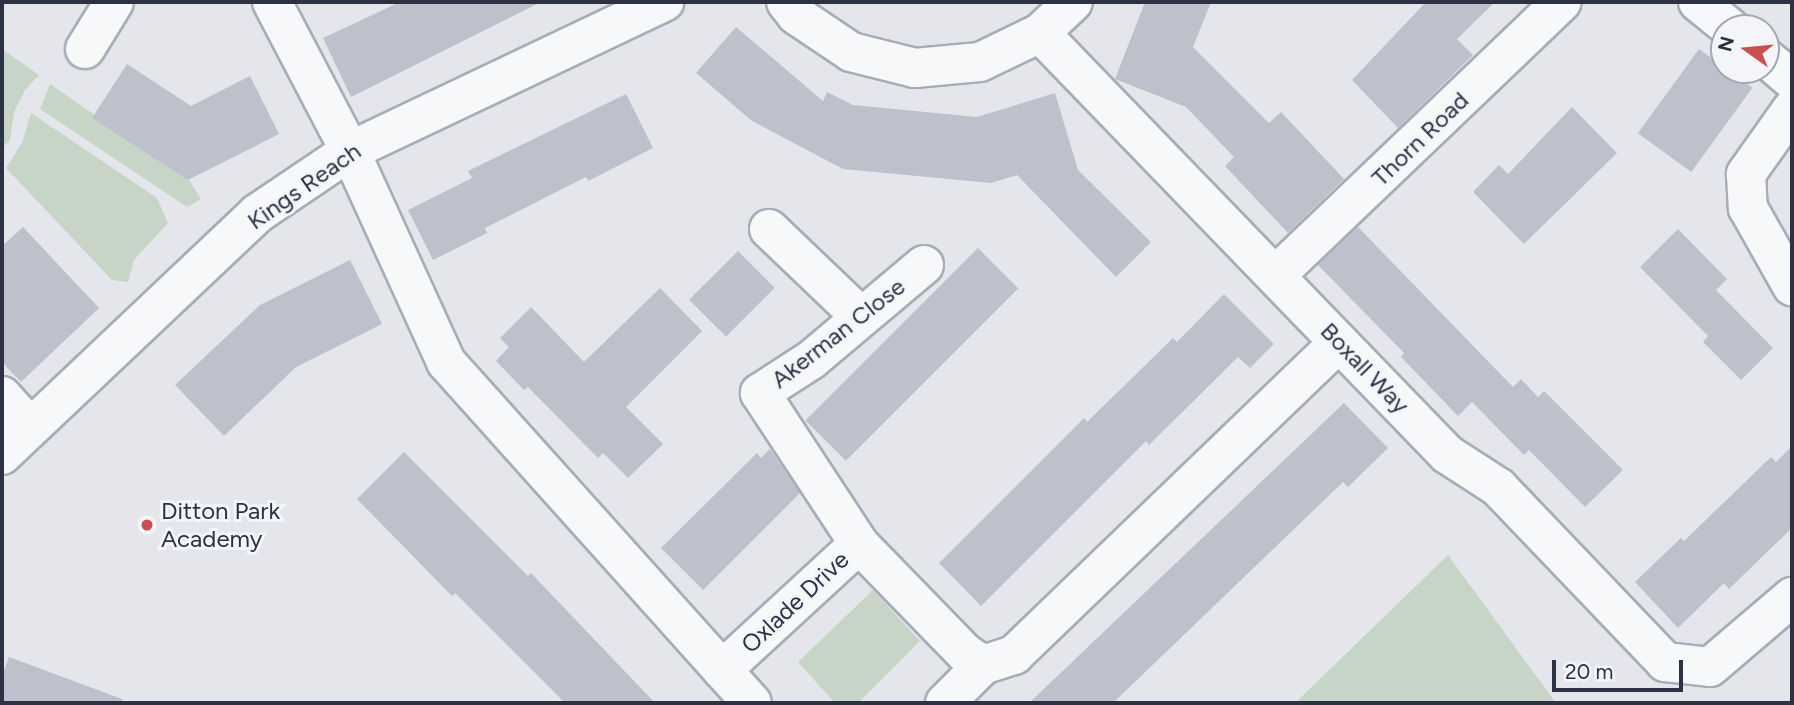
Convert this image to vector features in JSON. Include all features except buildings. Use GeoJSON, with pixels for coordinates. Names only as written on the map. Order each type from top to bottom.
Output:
{"type":"FeatureCollection","features":[{"type":"Feature","properties":{"kind":"street"},"geometry":{"type":"LineString","coordinates":[[85,48],[114,2]]}},
{"type":"Feature","properties":{"kind":"street","name":"Oxlade Drive"},"geometry":{"type":"LineString","coordinates":[[272,2],[350,151],[446,362],[722,670],[859,544],[965,653],[983,665]]}},
{"type":"Feature","properties":{"kind":"street","name":"Kings Reach"},"geometry":{"type":"LineString","coordinates":[[2,455],[258,213],[350,151],[664,2]]}},
{"type":"Feature","properties":{"kind":"street"},"geometry":{"type":"LineString","coordinates":[[786,2],[796,15],[851,52],[915,68],[980,62],[1040,33],[1073,2]]}},
{"type":"Feature","properties":{"kind":"street","name":"Thorn Road"},"geometry":{"type":"LineString","coordinates":[[1276,275],[1562,2]]}},
{"type":"Feature","properties":{"kind":"street"},"geometry":{"type":"LineString","coordinates":[[1698,2],[1713,14]]}},
{"type":"Feature","properties":{"kind":"street","name":"Boxall Way"},"geometry":{"type":"LineString","coordinates":[[1040,33],[1447,454],[1498,487],[1665,662],[1710,667],[1792,597]]}},
{"type":"Feature","properties":{"kind":"street"},"geometry":{"type":"LineString","coordinates":[[1792,109],[1746,174],[1748,208],[1792,286]]}},
{"type":"Feature","properties":{"kind":"street"},"geometry":{"type":"LineString","coordinates":[[769,229],[861,317]]}},
{"type":"Feature","properties":{"kind":"street","name":"Akerman Close"},"geometry":{"type":"LineString","coordinates":[[859,544],[760,393],[811,360],[924,265]]}},
{"type":"Feature","properties":{"kind":"street"},"geometry":{"type":"LineString","coordinates":[[945,703],[983,665],[1014,655],[1339,342]]}},
{"type":"Feature","properties":{"kind":"street"},"geometry":{"type":"LineString","coordinates":[[2,396],[30,427]]}},
{"type":"Feature","properties":{"kind":"street"},"geometry":{"type":"LineString","coordinates":[[722,670],[752,703]]}},
{"type":"Feature","properties":{"kind":"green space"},"geometry":{"type":"Polygon","coordinates":[[[2,49],[39,75],[25,90],[14,112],[10,140],[2,148],[2,49]]]}},
{"type":"Feature","properties":{"kind":"green space"},"geometry":{"type":"Polygon","coordinates":[[[50,84],[189,180],[201,199],[187,207],[40,109],[50,84]]]}},
{"type":"Feature","properties":{"kind":"green space"},"geometry":{"type":"Polygon","coordinates":[[[31,113],[157,198],[168,223],[134,260],[128,282],[112,280],[6,168],[22,143],[31,113]]]}},
{"type":"Feature","properties":{"kind":"green space"},"geometry":{"type":"Polygon","coordinates":[[[1448,555],[1556,703],[1295,703],[1448,555]]]}},
{"type":"Feature","properties":{"kind":"green space"},"geometry":{"type":"Polygon","coordinates":[[[873,590],[920,641],[858,703],[835,703],[798,662],[873,590]]]}},
{"type":"Feature","properties":{"kind":"place","name":"Ditton Park Academy"},"geometry":{"type":"Point","coordinates":[147,525]}}]}
